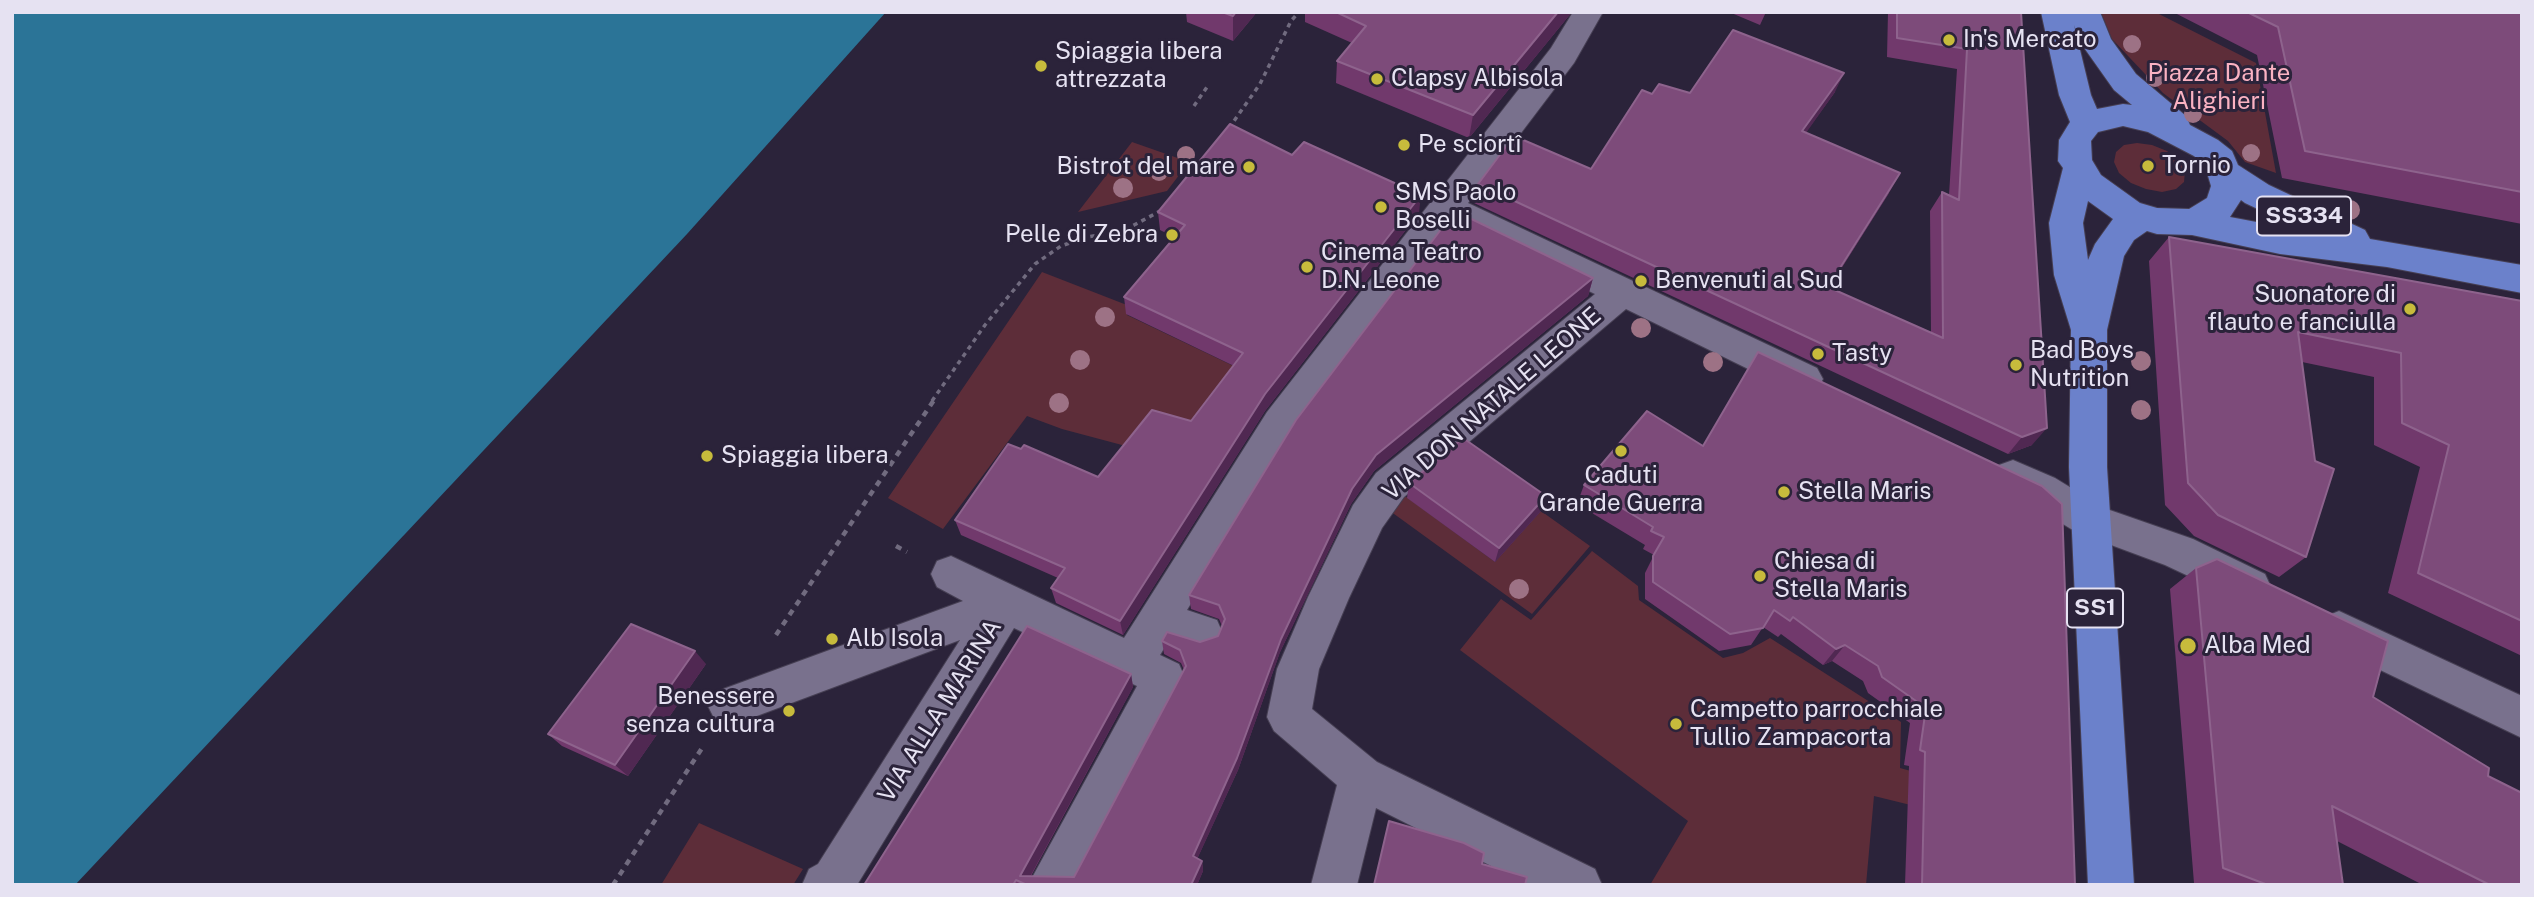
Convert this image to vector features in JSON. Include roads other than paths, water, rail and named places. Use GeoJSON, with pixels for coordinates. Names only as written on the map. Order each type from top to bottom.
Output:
{"type":"FeatureCollection","features":[{"type":"Feature","properties":{"kind":"main road"},"geometry":{"type":"LineString","coordinates":[[2056,12],[2075,95],[2087,123],[2109,117],[2138,117],[2188,136]]}},
{"type":"Feature","properties":{"kind":"main road"},"geometry":{"type":"LineString","coordinates":[[2085,12],[2095,42],[2125,82],[2220,160],[2228,186],[2222,205],[2192,222]]}},
{"type":"Feature","properties":{"kind":"main road","name":"SS1"},"geometry":{"type":"LineString","coordinates":[[2087,123],[2075,140],[2074,150],[2079,169],[2066,223],[2072,275],[2089,330]]}},
{"type":"Feature","properties":{"kind":"main road"},"geometry":{"type":"LineString","coordinates":[[2079,169],[2089,184],[2102,195],[2141,217],[2158,221],[2192,222],[2280,241],[2387,254]]}},
{"type":"Feature","properties":{"kind":"main road","name":"SS334"},"geometry":{"type":"LineString","coordinates":[[2224,172],[2258,194],[2387,254],[2522,279]]}},
{"type":"Feature","properties":{"kind":"main road","name":"SS1"},"geometry":{"type":"LineString","coordinates":[[2111,885],[2090,520],[2089,330],[2106,253],[2122,231],[2141,217]]}},
{"type":"Feature","properties":{"kind":"street"},"geometry":{"type":"LineString","coordinates":[[1132,663],[1280,423],[1563,55],[1588,12]]}},
{"type":"Feature","properties":{"kind":"street"},"geometry":{"type":"LineString","coordinates":[[1446,206],[1621,293],[1831,391]]}},
{"type":"Feature","properties":{"kind":"street","name":"VIA DON NATALE LEONE"},"geometry":{"type":"LineString","coordinates":[[1361,777],[1289,717],[1288,665],[1367,517],[1390,485],[1621,293]]}},
{"type":"Feature","properties":{"kind":"street"},"geometry":{"type":"LineString","coordinates":[[1979,461],[2041,490],[2090,520],[2179,552],[2522,718]]}},
{"type":"Feature","properties":{"kind":"street"},"geometry":{"type":"LineString","coordinates":[[951,574],[1006,604],[1164,678],[1051,885]]}},
{"type":"Feature","properties":{"kind":"street","name":"VIA ALLA MARINA"},"geometry":{"type":"LineString","coordinates":[[730,706],[1006,604]]}},
{"type":"Feature","properties":{"kind":"street","name":"VIA ALLA MARINA"},"geometry":{"type":"LineString","coordinates":[[825,885],[834,880],[1006,604]]}},
{"type":"Feature","properties":{"kind":"street"},"geometry":{"type":"LineString","coordinates":[[1157,620],[1202,634]]}},
{"type":"Feature","properties":{"kind":"street"},"geometry":{"type":"LineString","coordinates":[[1334,885],[1361,777],[1579,885]]}},
{"type":"Feature","properties":{"kind":"water"},"geometry":{"type":"Polygon","coordinates":[[[12,12],[886,12],[687,234],[75,885],[12,885],[12,12]]]}},
{"type":"Feature","properties":{"kind":"place","name":"In's Mercato"},"geometry":{"type":"Point","coordinates":[1949,40]}},
{"type":"Feature","properties":{"kind":"place","name":"Spiaggia libera attrezzata"},"geometry":{"type":"Point","coordinates":[1041,66]}},
{"type":"Feature","properties":{"kind":"place","name":"Clapsy Albisola"},"geometry":{"type":"Point","coordinates":[1377,79]}},
{"type":"Feature","properties":{"kind":"place","name":"Pe sciortî"},"geometry":{"type":"Point","coordinates":[1404,145]}},
{"type":"Feature","properties":{"kind":"place","name":"Tornio"},"geometry":{"type":"Point","coordinates":[2148,166]}},
{"type":"Feature","properties":{"kind":"place","name":"Bistrot del mare"},"geometry":{"type":"Point","coordinates":[1249,167]}},
{"type":"Feature","properties":{"kind":"place","name":"SMS Paolo Boselli"},"geometry":{"type":"Point","coordinates":[1381,207]}},
{"type":"Feature","properties":{"kind":"place","name":"Pelle di Zebra"},"geometry":{"type":"Point","coordinates":[1172,235]}},
{"type":"Feature","properties":{"kind":"place","name":"Cinema Teatro D.N. Leone"},"geometry":{"type":"Point","coordinates":[1307,267]}},
{"type":"Feature","properties":{"kind":"place","name":"Benvenuti al Sud"},"geometry":{"type":"Point","coordinates":[1641,281]}},
{"type":"Feature","properties":{"kind":"place","name":"Suonatore di flauto e fanciulla"},"geometry":{"type":"Point","coordinates":[2410,309]}},
{"type":"Feature","properties":{"kind":"place","name":"Tasty"},"geometry":{"type":"Point","coordinates":[1818,354]}},
{"type":"Feature","properties":{"kind":"place","name":"Bad Boys Nutrition"},"geometry":{"type":"Point","coordinates":[2016,365]}},
{"type":"Feature","properties":{"kind":"place","name":"Caduti Grande Guerra"},"geometry":{"type":"Point","coordinates":[1621,451]}},
{"type":"Feature","properties":{"kind":"place","name":"Spiaggia libera"},"geometry":{"type":"Point","coordinates":[707,456]}},
{"type":"Feature","properties":{"kind":"place","name":"Stella Maris"},"geometry":{"type":"Point","coordinates":[1784,492]}},
{"type":"Feature","properties":{"kind":"place","name":"Chiesa di Stella Maris"},"geometry":{"type":"Point","coordinates":[1760,576]}},
{"type":"Feature","properties":{"kind":"place","name":"Alb Isola"},"geometry":{"type":"Point","coordinates":[832,639]}},
{"type":"Feature","properties":{"kind":"place","name":"Alba Med"},"geometry":{"type":"Point","coordinates":[2188,646]}},
{"type":"Feature","properties":{"kind":"place","name":"Benessere senza cultura"},"geometry":{"type":"Point","coordinates":[789,711]}},
{"type":"Feature","properties":{"kind":"place","name":"Campetto parrocchiale Tullio Zampacorta"},"geometry":{"type":"Point","coordinates":[1676,724]}},
{"type":"Feature","properties":{"kind":"park label","name":"Piazza Dante Alighieri"},"geometry":{"type":"Point","coordinates":[2219,88]}}]}
